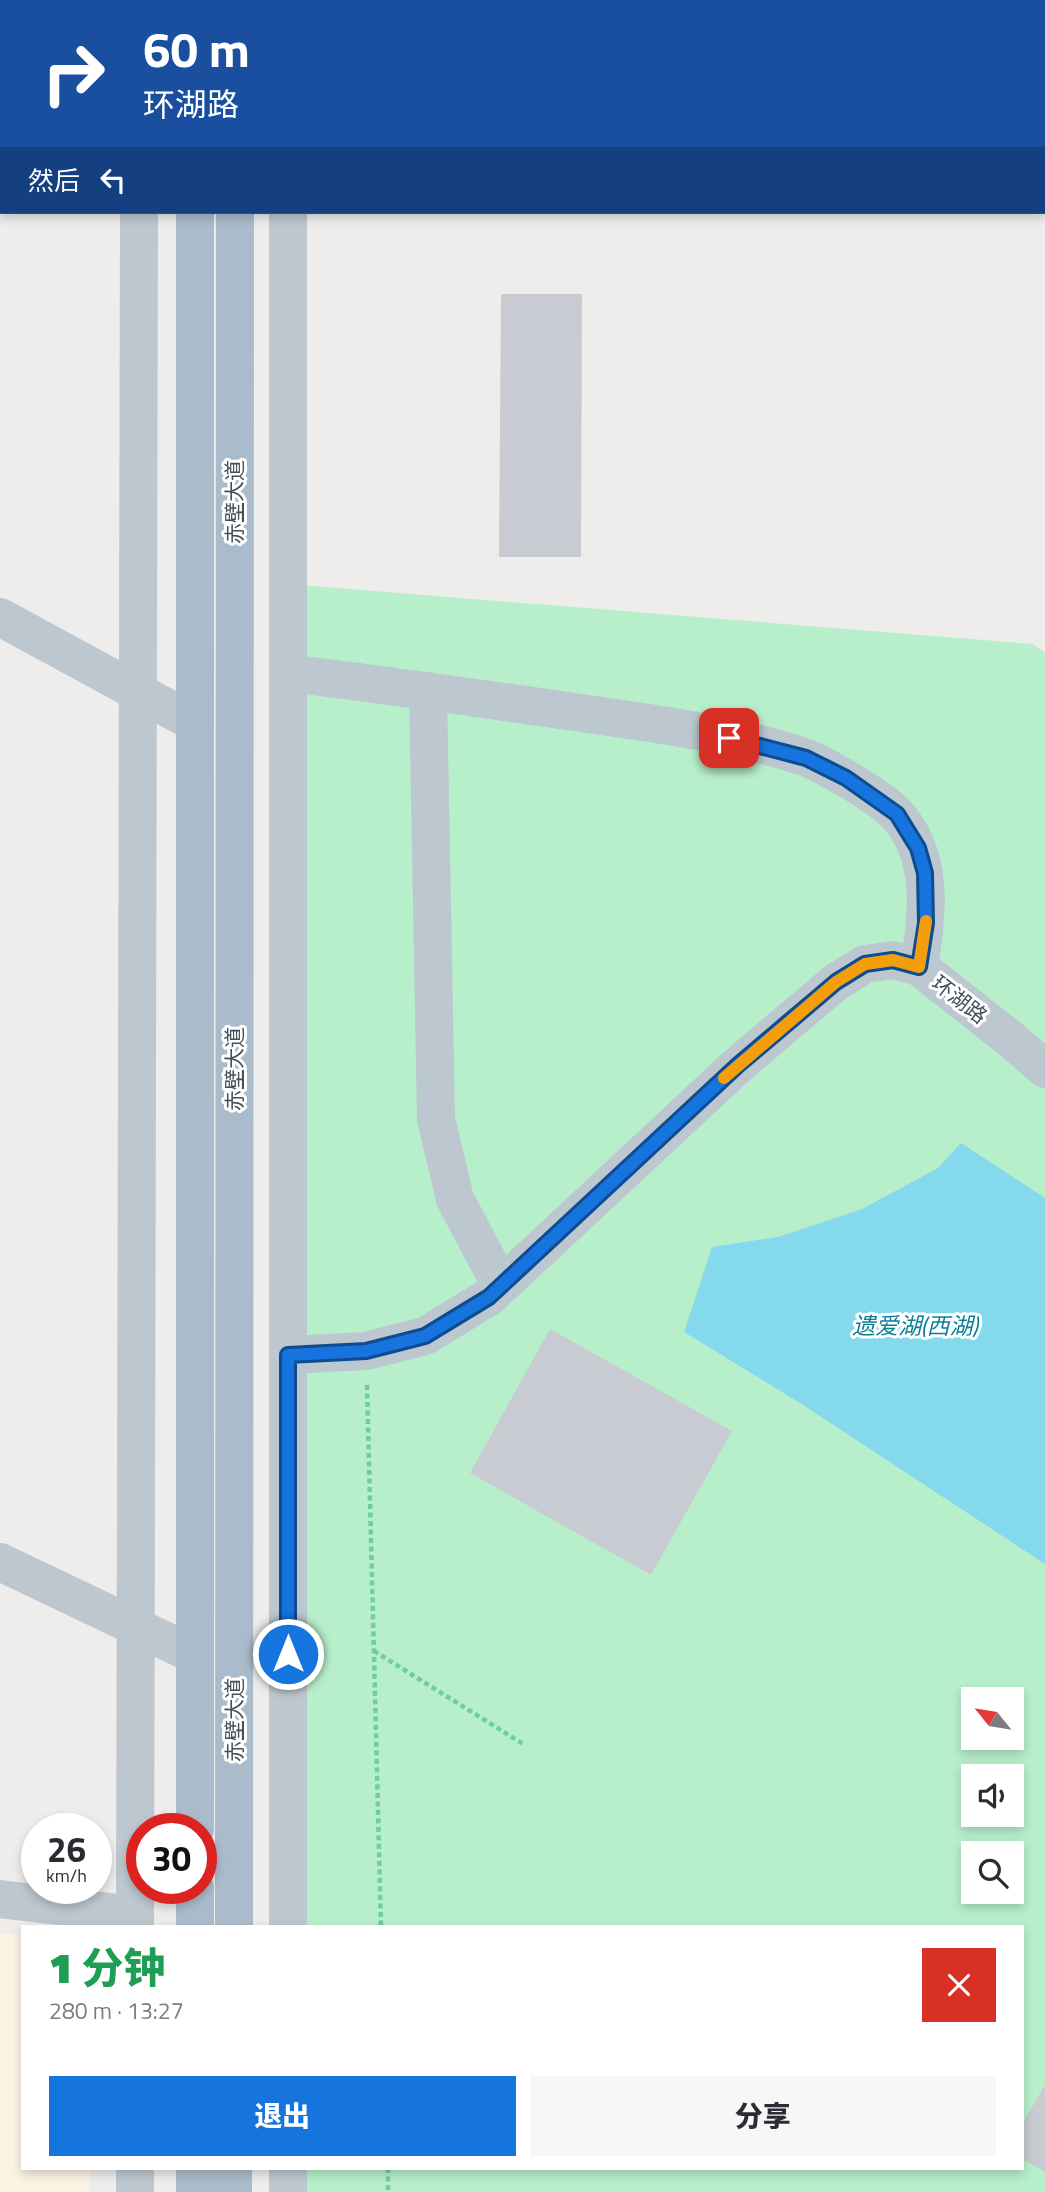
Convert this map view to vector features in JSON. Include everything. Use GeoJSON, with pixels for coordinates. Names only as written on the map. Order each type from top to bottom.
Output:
{"type":"FeatureCollection","features":[{"type":"Feature","properties":{"kind":"main road","name":"赤壁大道"},"geometry":{"type":"LineString","coordinates":[[195,214],[195,1813]]}},
{"type":"Feature","properties":{"kind":"main road","name":"赤壁大道"},"geometry":{"type":"LineString","coordinates":[[234,1925],[235,214]]}},
{"type":"Feature","properties":{"kind":"main road"},"geometry":{"type":"LineString","coordinates":[[195,1904],[195,1925]]}},
{"type":"Feature","properties":{"kind":"main road"},"geometry":{"type":"LineString","coordinates":[[195,2170],[195,2192]]}},
{"type":"Feature","properties":{"kind":"main road"},"geometry":{"type":"LineString","coordinates":[[233,2170],[233,2192]]}},
{"type":"Feature","properties":{"kind":"street"},"geometry":{"type":"LineString","coordinates":[[0,1899],[135,1921],[139,214]]}},
{"type":"Feature","properties":{"kind":"street"},"geometry":{"type":"LineString","coordinates":[[288,214],[288,1925]]}},
{"type":"Feature","properties":{"kind":"street"},"geometry":{"type":"LineString","coordinates":[[0,617],[195,723]]}},
{"type":"Feature","properties":{"kind":"street"},"geometry":{"type":"LineString","coordinates":[[288,673],[687,729],[806,758],[846,778],[897,814],[918,848],[925,873],[926,923],[919,967]]}},
{"type":"Feature","properties":{"kind":"street"},"geometry":{"type":"LineString","coordinates":[[428,691],[436,1119],[455,1199],[501,1286]]}},
{"type":"Feature","properties":{"kind":"street","name":"环湖路"},"geometry":{"type":"LineString","coordinates":[[288,1355],[366,1351],[425,1336],[489,1297],[738,1065],[836,982],[865,964],[893,960],[919,967],[1045,1069]]}},
{"type":"Feature","properties":{"kind":"street"},"geometry":{"type":"LineString","coordinates":[[0,1562],[195,1655]]}},
{"type":"Feature","properties":{"kind":"street"},"geometry":{"type":"LineString","coordinates":[[135,2170],[135,2192]]}},
{"type":"Feature","properties":{"kind":"street"},"geometry":{"type":"LineString","coordinates":[[288,2170],[288,2192]]}},
{"type":"Feature","properties":{"kind":"path"},"geometry":{"type":"LineString","coordinates":[[366,1351],[381,1925]]}},
{"type":"Feature","properties":{"kind":"path"},"geometry":{"type":"LineString","coordinates":[[374,1651],[523,1744]]}},
{"type":"Feature","properties":{"kind":"path"},"geometry":{"type":"LineString","coordinates":[[388,2170],[388,2192]]}},
{"type":"Feature","properties":{"kind":"shaded area"},"geometry":{"type":"Polygon","coordinates":[[[0,1934],[21,1935],[21,2170],[90,2170],[89,2192],[0,2192],[0,1934]]]}},
{"type":"Feature","properties":{"kind":"green space"},"geometry":{"type":"Polygon","coordinates":[[[300,585],[1033,644],[1045,653],[1045,2192],[301,2192],[301,2170],[1024,2170],[1024,1925],[301,1925],[300,585]]]}},
{"type":"Feature","properties":{"kind":"water","name":"遗爱湖(西湖)"},"geometry":{"type":"Polygon","coordinates":[[[961,1143],[1045,1198],[1045,1564],[803,1405],[684,1332],[712,1247],[778,1237],[862,1209],[938,1168],[961,1143]]]}},
{"type":"Feature","properties":{"kind":"building"},"geometry":{"type":"Polygon","coordinates":[[[501,294],[582,294],[581,557],[499,557],[501,294]]]}},
{"type":"Feature","properties":{"kind":"building"},"geometry":{"type":"Polygon","coordinates":[[[550,1329],[732,1431],[651,1575],[470,1473],[550,1329]]]}},
{"type":"Feature","properties":{"kind":"building"},"geometry":{"type":"Polygon","coordinates":[[[1045,2085],[1045,2172],[1024,2160],[1024,2121],[1045,2085]]]}},
{"type":"Feature","properties":{"kind":"slow traffic"},"geometry":{"type":"LineString","coordinates":[[724,1078],[836,982],[865,964],[893,960],[919,967],[926,921]]}},
{"type":"Feature","properties":{"kind":"route"},"geometry":{"type":"LineString","coordinates":[[288,1654],[288,1355],[366,1351],[425,1336],[489,1297],[738,1065],[836,982],[865,964],[893,960],[919,967],[926,923],[925,873],[918,848],[897,814],[846,778],[806,758],[729,738]]}}]}
